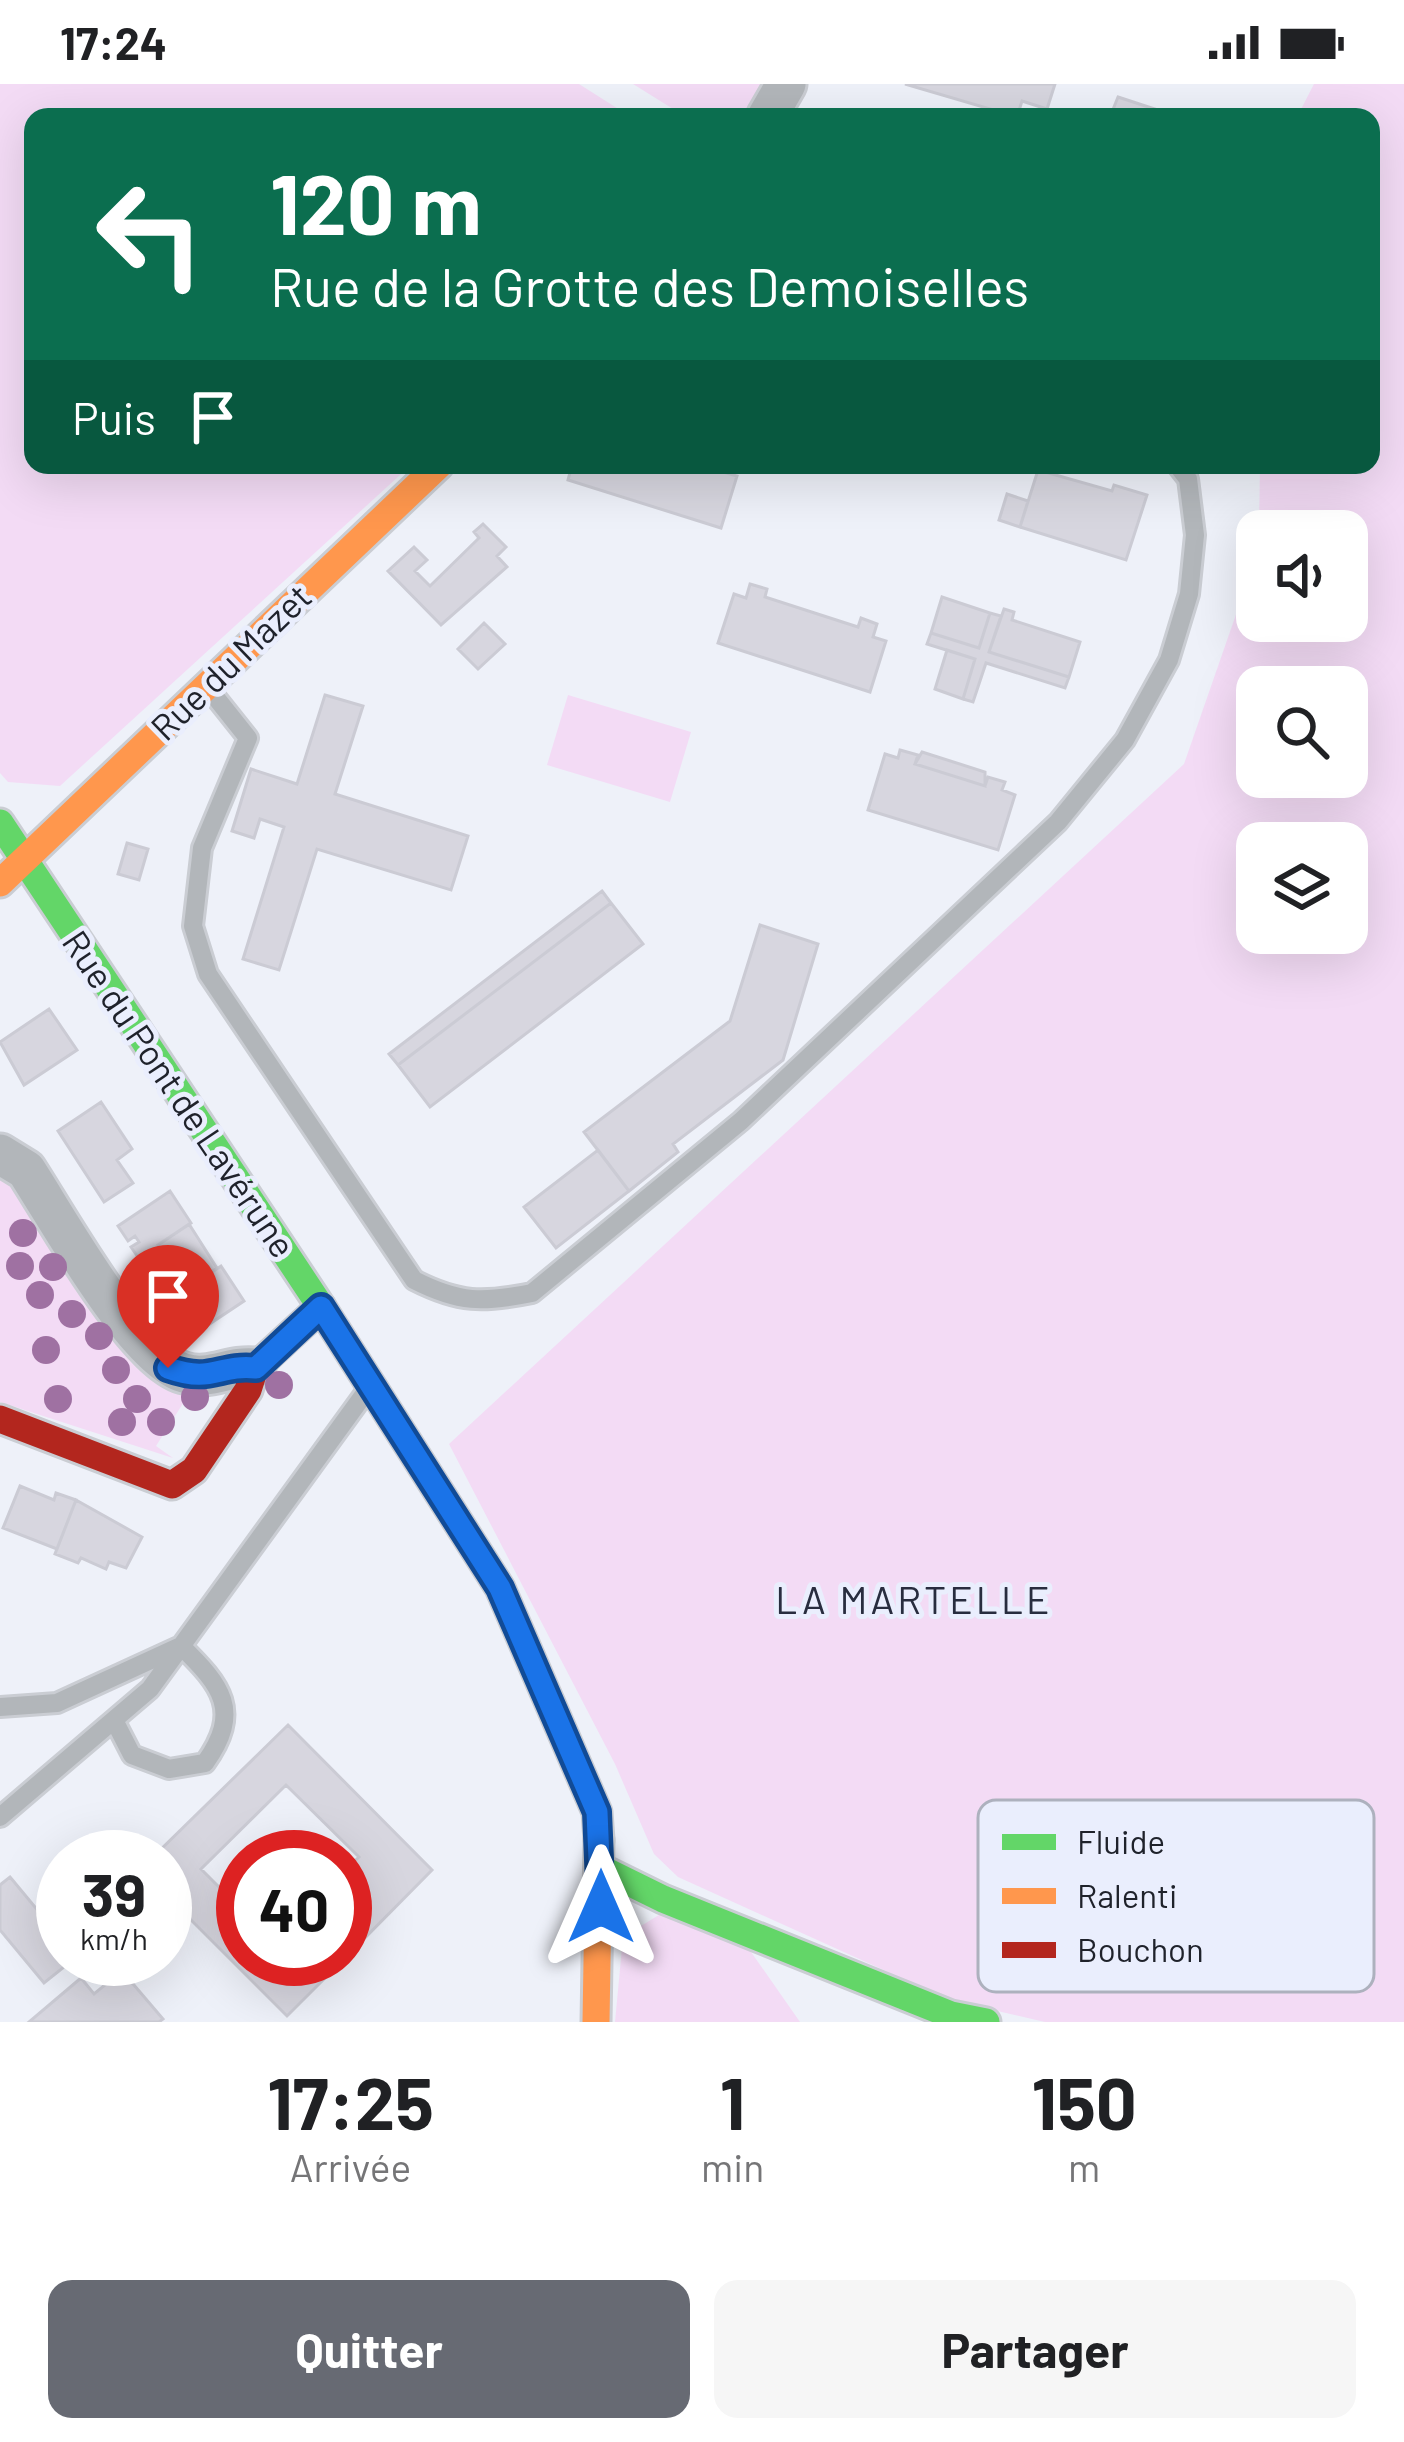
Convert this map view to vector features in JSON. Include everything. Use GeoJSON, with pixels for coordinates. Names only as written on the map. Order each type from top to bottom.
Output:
{"type":"FeatureCollection","features":[{"type":"Feature","properties":{"kind":"street","name":"Rue du Mazet"},"geometry":{"type":"LineString","coordinates":[[0,883],[430,474]]}},
{"type":"Feature","properties":{"kind":"street","name":"Rue du Pont de Lavérune"},"geometry":{"type":"LineString","coordinates":[[0,823],[321,1307],[500,1588],[597,1812],[602,1869],[596,2022]]}},
{"type":"Feature","properties":{"kind":"street"},"geometry":{"type":"LineString","coordinates":[[0,1154],[26,1170],[153,1357],[188,1375],[216,1376],[237,1366],[256,1368]]}},
{"type":"Feature","properties":{"kind":"street"},"geometry":{"type":"LineString","coordinates":[[0,1419],[172,1485],[194,1470],[248,1390],[256,1368],[321,1307]]}},
{"type":"Feature","properties":{"kind":"street"},"geometry":{"type":"LineString","coordinates":[[602,1869],[663,1900],[929,2006],[986,2022]]}},
{"type":"Feature","properties":{"kind":"lane"},"geometry":{"type":"LineString","coordinates":[[207,686],[248,738],[202,848],[194,926],[208,974],[414,1280],[451,1299],[497,1300],[532,1294],[741,1121],[1058,822],[1125,740],[1169,660],[1189,593],[1195,535],[1184,474]]}},
{"type":"Feature","properties":{"kind":"lane"},"geometry":{"type":"LineString","coordinates":[[0,1817],[150,1689],[370,1385]]}},
{"type":"Feature","properties":{"kind":"lane"},"geometry":{"type":"LineString","coordinates":[[0,1707],[57,1702],[181,1646]]}},
{"type":"Feature","properties":{"kind":"lane"},"geometry":{"type":"LineString","coordinates":[[115,1722],[132,1755],[169,1769],[205,1762],[223,1738],[226,1703],[208,1673],[181,1646]]}},
{"type":"Feature","properties":{"kind":"shaded area"},"geometry":{"type":"Polygon","coordinates":[[[0,84],[579,84],[617,108],[24,108],[24,474],[401,474],[60,786],[8,782],[0,773],[0,84]]]}},
{"type":"Feature","properties":{"kind":"shaded area"},"geometry":{"type":"Polygon","coordinates":[[[633,84],[771,84],[759,108],[672,108],[633,84]]]}},
{"type":"Feature","properties":{"kind":"shaded area"},"geometry":{"type":"Polygon","coordinates":[[[1314,84],[1404,84],[1404,2022],[1045,2022],[950,2000],[678,1877],[654,1854],[615,1764],[449,1444],[1184,764],[1236,614],[1236,642],[1368,642],[1368,510],[1259,510],[1260,474],[1380,474],[1380,108],[1302,108],[1314,84]]]}},
{"type":"Feature","properties":{"kind":"shaded area"},"geometry":{"type":"Polygon","coordinates":[[[568,695],[691,732],[670,802],[547,765],[568,695]]]}},
{"type":"Feature","properties":{"kind":"shaded area"},"geometry":{"type":"Polygon","coordinates":[[[0,1179],[22,1193],[131,1362],[205,1408],[187,1397],[156,1446],[173,1458],[0,1402],[0,1179]]]}},
{"type":"Feature","properties":{"kind":"shaded area"},"geometry":{"type":"Polygon","coordinates":[[[667,1910],[742,1939],[800,2022],[615,2022],[623,1937],[667,1910]]]}},
{"type":"Feature","properties":{"kind":"building"},"geometry":{"type":"Polygon","coordinates":[[[905,84],[1055,84],[1047,108],[1022,101],[1020,108],[986,108],[905,84]]]}},
{"type":"Feature","properties":{"kind":"building"},"geometry":{"type":"Polygon","coordinates":[[[1118,97],[1152,108],[1114,108],[1118,97]]]}},
{"type":"Feature","properties":{"kind":"building"},"geometry":{"type":"Polygon","coordinates":[[[570,474],[737,476],[721,528],[568,480],[570,474]]]}},
{"type":"Feature","properties":{"kind":"building"},"geometry":{"type":"Polygon","coordinates":[[[1037,474],[1112,491],[1114,485],[1147,495],[1126,560],[1020,527],[1037,474]]]}},
{"type":"Feature","properties":{"kind":"building"},"geometry":{"type":"Polygon","coordinates":[[[1007,494],[1028,501],[1020,527],[999,520],[1007,494]]]}},
{"type":"Feature","properties":{"kind":"building"},"geometry":{"type":"Polygon","coordinates":[[[483,524],[506,547],[497,556],[507,567],[441,625],[388,571],[414,547],[427,560],[415,571],[430,586],[479,538],[474,532],[483,524]]]}},
{"type":"Feature","properties":{"kind":"building"},"geometry":{"type":"Polygon","coordinates":[[[750,584],[767,589],[765,597],[858,627],[861,618],[877,624],[873,637],[886,641],[870,692],[718,643],[734,594],[746,598],[750,584]]]}},
{"type":"Feature","properties":{"kind":"building"},"geometry":{"type":"Polygon","coordinates":[[[942,597],[990,613],[979,648],[931,633],[942,597]]]}},
{"type":"Feature","properties":{"kind":"building"},"geometry":{"type":"Polygon","coordinates":[[[1004,609],[1014,612],[1012,620],[1080,642],[1069,677],[989,652],[1004,609]]]}},
{"type":"Feature","properties":{"kind":"building"},"geometry":{"type":"Polygon","coordinates":[[[990,613],[1001,616],[989,652],[1069,677],[1065,688],[986,663],[973,702],[963,699],[975,659],[927,644],[931,633],[979,648],[990,613]]]}},
{"type":"Feature","properties":{"kind":"building"},"geometry":{"type":"Polygon","coordinates":[[[484,623],[505,644],[478,669],[458,649],[484,623]]]}},
{"type":"Feature","properties":{"kind":"building"},"geometry":{"type":"Polygon","coordinates":[[[947,650],[975,659],[963,699],[935,689],[947,650]]]}},
{"type":"Feature","properties":{"kind":"building"},"geometry":{"type":"Polygon","coordinates":[[[325,695],[363,706],[335,794],[468,836],[451,890],[317,849],[279,970],[243,959],[284,827],[260,819],[254,838],[232,831],[251,769],[297,784],[325,695]]]}},
{"type":"Feature","properties":{"kind":"building"},"geometry":{"type":"Polygon","coordinates":[[[900,750],[918,755],[915,764],[985,786],[988,777],[1005,782],[1002,790],[1015,795],[998,850],[868,810],[885,754],[898,758],[900,750]]]}},
{"type":"Feature","properties":{"kind":"building"},"geometry":{"type":"Polygon","coordinates":[[[922,752],[985,772],[985,786],[915,764],[922,752]]]}},
{"type":"Feature","properties":{"kind":"building"},"geometry":{"type":"Polygon","coordinates":[[[127,843],[148,849],[139,880],[118,874],[127,843]]]}},
{"type":"Feature","properties":{"kind":"building"},"geometry":{"type":"Polygon","coordinates":[[[602,891],[611,903],[398,1065],[389,1054],[602,891]]]}},
{"type":"Feature","properties":{"kind":"building"},"geometry":{"type":"Polygon","coordinates":[[[611,903],[643,944],[430,1107],[398,1065],[611,903]]]}},
{"type":"Feature","properties":{"kind":"building"},"geometry":{"type":"Polygon","coordinates":[[[760,925],[818,944],[783,1060],[673,1144],[678,1152],[629,1191],[584,1132],[730,1021],[760,925]]]}},
{"type":"Feature","properties":{"kind":"building"},"geometry":{"type":"Polygon","coordinates":[[[49,1009],[77,1050],[24,1085],[0,1042],[49,1009]]]}},
{"type":"Feature","properties":{"kind":"building"},"geometry":{"type":"Polygon","coordinates":[[[101,1102],[132,1149],[117,1160],[133,1183],[104,1202],[58,1131],[101,1102]]]}},
{"type":"Feature","properties":{"kind":"building"},"geometry":{"type":"Polygon","coordinates":[[[598,1150],[629,1191],[556,1248],[524,1207],[598,1150]]]}},
{"type":"Feature","properties":{"kind":"building"},"geometry":{"type":"Polygon","coordinates":[[[170,1191],[191,1223],[158,1245],[162,1251],[142,1263],[131,1247],[139,1242],[135,1236],[128,1241],[118,1226],[170,1191]]]}},
{"type":"Feature","properties":{"kind":"building"},"geometry":{"type":"Polygon","coordinates":[[[189,1224],[217,1268],[187,1289],[183,1282],[164,1295],[150,1274],[156,1271],[148,1260],[162,1251],[158,1245],[189,1224]]]}},
{"type":"Feature","properties":{"kind":"building"},"geometry":{"type":"Polygon","coordinates":[[[221,1266],[244,1301],[205,1327],[186,1310],[177,1315],[164,1295],[183,1282],[187,1289],[221,1266]]]}},
{"type":"Feature","properties":{"kind":"building"},"geometry":{"type":"Polygon","coordinates":[[[20,1486],[54,1500],[56,1493],[76,1500],[57,1549],[3,1528],[20,1486]]]}},
{"type":"Feature","properties":{"kind":"building"},"geometry":{"type":"Polygon","coordinates":[[[76,1500],[142,1537],[126,1568],[109,1562],[106,1569],[55,1554],[76,1500]]]}},
{"type":"Feature","properties":{"kind":"building"},"geometry":{"type":"Polygon","coordinates":[[[288,1725],[432,1870],[372,1931],[372,1830],[332,1830],[286,1785],[240,1830],[216,1830],[216,1854],[201,1869],[216,1884],[216,1945],[192,1921],[192,1830],[181,1830],[288,1725]]]}},
{"type":"Feature","properties":{"kind":"building"},"geometry":{"type":"Polygon","coordinates":[[[10,1877],[36,1908],[36,1973],[0,1930],[0,1885],[10,1877]]]}},
{"type":"Feature","properties":{"kind":"building"},"geometry":{"type":"Polygon","coordinates":[[[72,1986],[88,1986],[94,1994],[104,1986],[135,1986],[163,2019],[29,2022],[72,1986]]]}},
{"type":"Feature","properties":{"kind":"building"},"geometry":{"type":"Polygon","coordinates":[[[257,1986],[317,1986],[287,2016],[257,1986]]]}},
{"type":"Feature","properties":{"kind":"traffic: fast"},"geometry":{"type":"LineString","coordinates":[[0,823],[321,1307],[500,1588],[597,1812],[599,1840]]}},
{"type":"Feature","properties":{"kind":"traffic: fast"},"geometry":{"type":"LineString","coordinates":[[602,1869],[663,1899],[951,2015],[986,2022]]}},
{"type":"Feature","properties":{"kind":"traffic: slow"},"geometry":{"type":"LineString","coordinates":[[0,883],[430,474]]}},
{"type":"Feature","properties":{"kind":"traffic: slow"},"geometry":{"type":"LineString","coordinates":[[596,2022],[599,1840]]}},
{"type":"Feature","properties":{"kind":"traffic: jam"},"geometry":{"type":"LineString","coordinates":[[0,1419],[172,1485],[194,1470],[248,1390],[255,1368],[321,1307]]}},
{"type":"Feature","properties":{"kind":"district","name":"LA MARTELLE"},"geometry":{"type":"Point","coordinates":[914,1600]}},
{"type":"Feature","properties":{"kind":"route"},"geometry":{"type":"LineString","coordinates":[[168,1368],[188,1375],[216,1376],[237,1366],[256,1368],[321,1307],[500,1588],[597,1812],[601,1907]]}}]}
